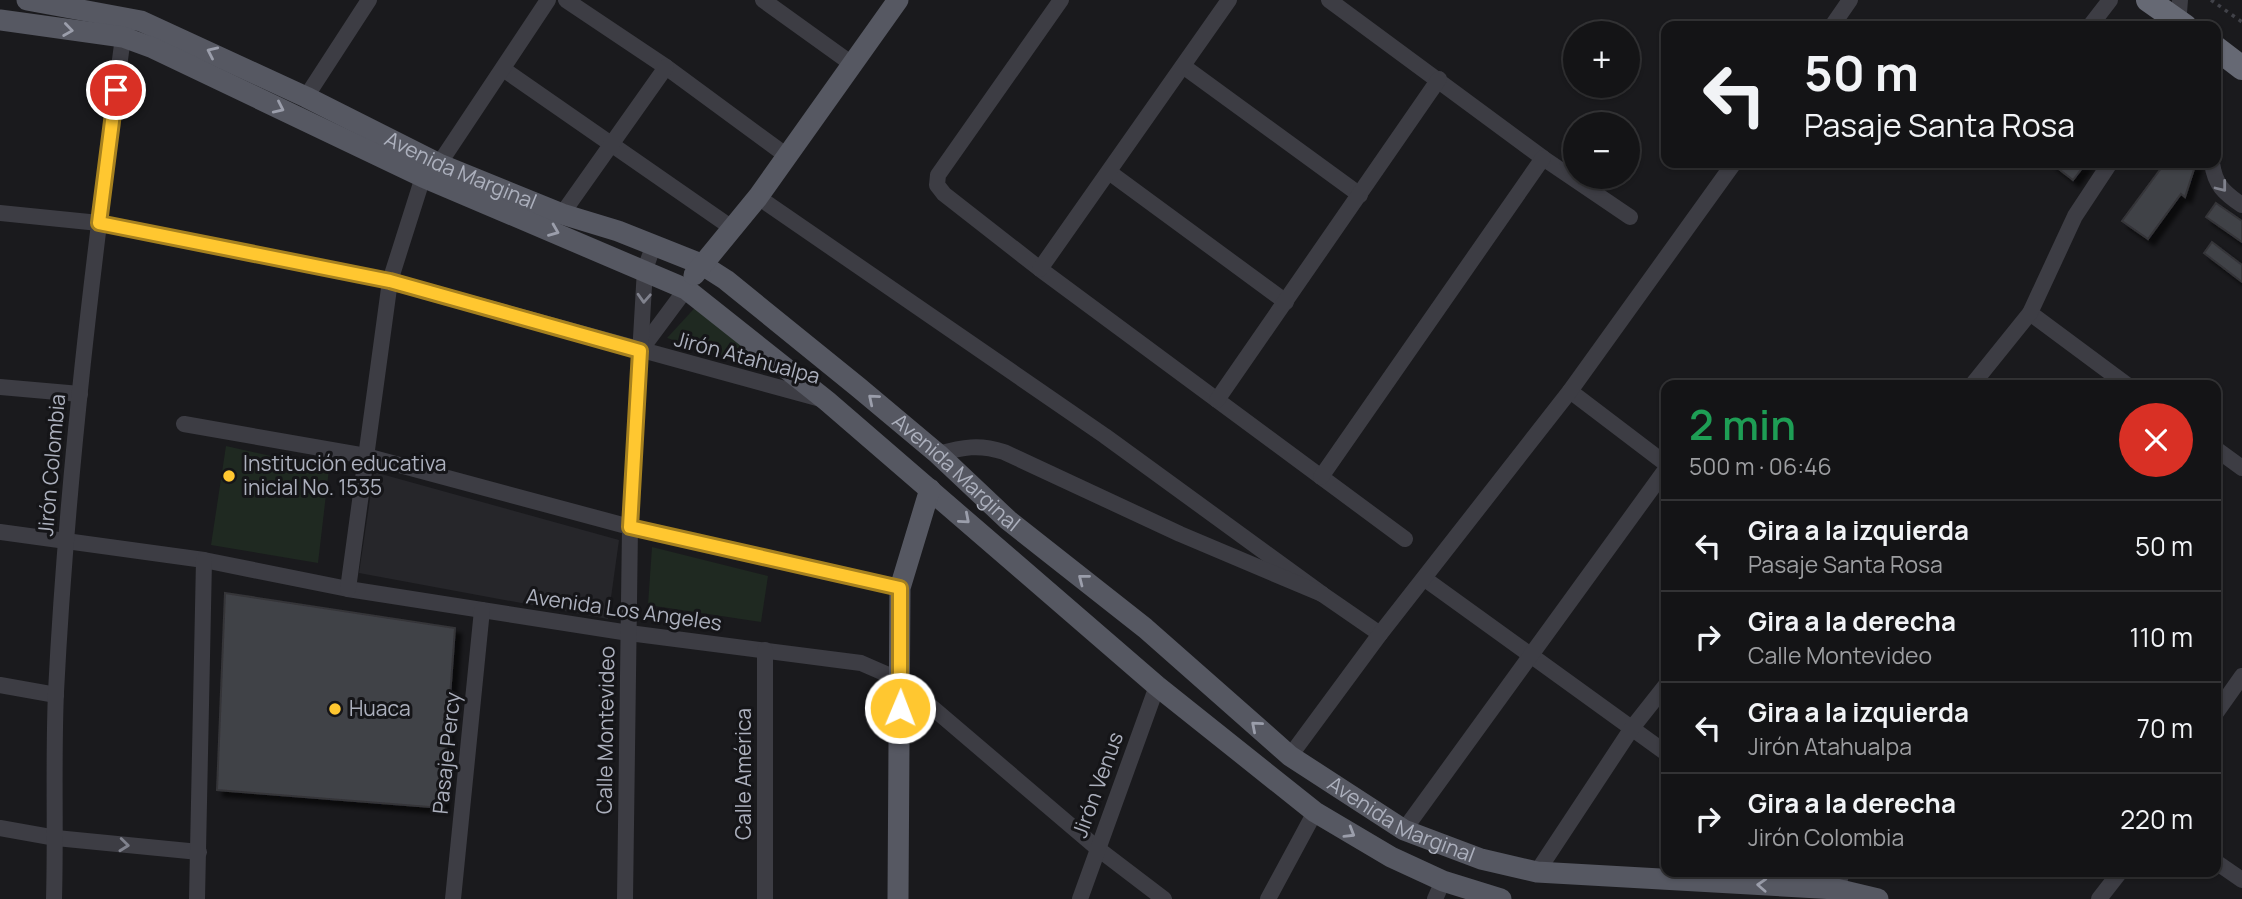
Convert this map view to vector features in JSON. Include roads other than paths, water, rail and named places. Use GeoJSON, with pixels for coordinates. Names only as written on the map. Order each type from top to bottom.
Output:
{"type":"FeatureCollection","features":[{"type":"Feature","properties":{"kind":"highway"},"geometry":{"type":"LineString","coordinates":[[2148,0],[2181,19]]}},
{"type":"Feature","properties":{"kind":"highway"},"geometry":{"type":"LineString","coordinates":[[2221,52],[2242,68]]}},
{"type":"Feature","properties":{"kind":"main road","name":"Avenida Marginal"},"geometry":{"type":"LineString","coordinates":[[27,0],[141,21],[306,97],[431,171],[618,231],[701,264],[726,280],[938,454],[1008,520],[1145,628],[1290,756],[1404,830],[1481,859],[1537,873],[1837,887],[1878,899]]}},
{"type":"Feature","properties":{"kind":"main road"},"geometry":{"type":"LineString","coordinates":[[686,289],[701,264],[758,197],[898,0]]}},
{"type":"Feature","properties":{"kind":"main road","name":"Avenida Marginal"},"geometry":{"type":"LineString","coordinates":[[0,20],[123,37],[431,171],[686,289],[827,401],[930,488],[1157,687],[1315,812],[1391,857],[1439,890],[1501,899]]}},
{"type":"Feature","properties":{"kind":"main road"},"geometry":{"type":"LineString","coordinates":[[898,899],[900,588],[930,488]]}},
{"type":"Feature","properties":{"kind":"street"},"geometry":{"type":"LineString","coordinates":[[306,97],[369,0]]}},
{"type":"Feature","properties":{"kind":"street"},"geometry":{"type":"LineString","coordinates":[[348,589],[390,281],[431,171],[548,0]]}},
{"type":"Feature","properties":{"kind":"street"},"geometry":{"type":"LineString","coordinates":[[566,0],[666,67],[787,156]]}},
{"type":"Feature","properties":{"kind":"street"},"geometry":{"type":"LineString","coordinates":[[763,0],[852,64]]}},
{"type":"Feature","properties":{"kind":"street"},"geometry":{"type":"LineString","coordinates":[[1061,0],[938,175],[937,185],[944,194],[1040,269],[1405,539]]}},
{"type":"Feature","properties":{"kind":"street"},"geometry":{"type":"LineString","coordinates":[[1040,269],[1229,0]]}},
{"type":"Feature","properties":{"kind":"street"},"geometry":{"type":"LineString","coordinates":[[1328,0],[1543,158],[1630,217]]}},
{"type":"Feature","properties":{"kind":"street"},"geometry":{"type":"LineString","coordinates":[[1835,21],[1850,0]]}},
{"type":"Feature","properties":{"kind":"street"},"geometry":{"type":"LineString","coordinates":[[2094,21],[2110,0]]}},
{"type":"Feature","properties":{"kind":"street","name":"Jirón Colombia"},"geometry":{"type":"LineString","coordinates":[[54,899],[56,695],[66,542],[99,223],[123,37]]}},
{"type":"Feature","properties":{"kind":"street"},"geometry":{"type":"LineString","coordinates":[[1183,66],[1360,195]]}},
{"type":"Feature","properties":{"kind":"street"},"geometry":{"type":"LineString","coordinates":[[562,214],[666,67]]}},
{"type":"Feature","properties":{"kind":"street"},"geometry":{"type":"LineString","coordinates":[[503,69],[610,146],[732,228]]}},
{"type":"Feature","properties":{"kind":"street"},"geometry":{"type":"LineString","coordinates":[[1217,400],[1439,79]]}},
{"type":"Feature","properties":{"kind":"street"},"geometry":{"type":"LineString","coordinates":[[1321,477],[1543,158]]}},
{"type":"Feature","properties":{"kind":"street"},"geometry":{"type":"LineString","coordinates":[[1290,756],[1380,634],[1570,391],[1730,168]]}},
{"type":"Feature","properties":{"kind":"street"},"geometry":{"type":"LineString","coordinates":[[1976,380],[2029,313],[2075,216],[2107,168]]}},
{"type":"Feature","properties":{"kind":"street"},"geometry":{"type":"LineString","coordinates":[[2213,168],[2215,180],[2222,192],[2242,205]]}},
{"type":"Feature","properties":{"kind":"street"},"geometry":{"type":"LineString","coordinates":[[1109,172],[1286,302]]}},
{"type":"Feature","properties":{"kind":"street"},"geometry":{"type":"LineString","coordinates":[[758,197],[1105,436],[1380,634]]}},
{"type":"Feature","properties":{"kind":"street","name":"Jirón Atahualpa"},"geometry":{"type":"LineString","coordinates":[[0,213],[99,223],[390,281],[827,401]]}},
{"type":"Feature","properties":{"kind":"street","name":"Calle Montevideo"},"geometry":{"type":"LineString","coordinates":[[625,899],[630,527],[645,269],[653,247]]}},
{"type":"Feature","properties":{"kind":"street"},"geometry":{"type":"LineString","coordinates":[[640,351],[686,289]]}},
{"type":"Feature","properties":{"kind":"street"},"geometry":{"type":"LineString","coordinates":[[2029,313],[2120,380]]}},
{"type":"Feature","properties":{"kind":"street"},"geometry":{"type":"LineString","coordinates":[[0,387],[80,394]]}},
{"type":"Feature","properties":{"kind":"street"},"geometry":{"type":"LineString","coordinates":[[1570,391],[1661,462]]}},
{"type":"Feature","properties":{"kind":"street"},"geometry":{"type":"LineString","coordinates":[[184,424],[366,456],[630,527],[900,588]]}},
{"type":"Feature","properties":{"kind":"street"},"geometry":{"type":"LineString","coordinates":[[938,454],[967,445],[986,446],[1004,452],[1180,534],[1322,594]]}},
{"type":"Feature","properties":{"kind":"street"},"geometry":{"type":"LineString","coordinates":[[2221,457],[2242,468]]}},
{"type":"Feature","properties":{"kind":"street"},"geometry":{"type":"LineString","coordinates":[[1404,830],[1661,473]]}},
{"type":"Feature","properties":{"kind":"street","name":"Avenida Los Angeles"},"geometry":{"type":"LineString","coordinates":[[0,532],[204,561],[348,589],[629,633],[861,663],[900,680],[1097,848],[1164,899]]}},
{"type":"Feature","properties":{"kind":"street"},"geometry":{"type":"LineString","coordinates":[[197,899],[204,561]]}},
{"type":"Feature","properties":{"kind":"street"},"geometry":{"type":"LineString","coordinates":[[1425,579],[1661,749]]}},
{"type":"Feature","properties":{"kind":"street","name":"Pasaje Percy"},"geometry":{"type":"LineString","coordinates":[[453,899],[482,610]]}},
{"type":"Feature","properties":{"kind":"street","name":"Calle América"},"geometry":{"type":"LineString","coordinates":[[765,650],[765,899]]}},
{"type":"Feature","properties":{"kind":"street"},"geometry":{"type":"LineString","coordinates":[[2221,706],[2242,676]]}},
{"type":"Feature","properties":{"kind":"street"},"geometry":{"type":"LineString","coordinates":[[0,685],[56,695]]}},
{"type":"Feature","properties":{"kind":"street","name":"Jirón Venus"},"geometry":{"type":"LineString","coordinates":[[1080,899],[1157,687]]}},
{"type":"Feature","properties":{"kind":"street"},"geometry":{"type":"LineString","coordinates":[[1537,873],[1633,728],[1661,692]]}},
{"type":"Feature","properties":{"kind":"street"},"geometry":{"type":"LineString","coordinates":[[1268,899],[1315,812]]}},
{"type":"Feature","properties":{"kind":"street"},"geometry":{"type":"LineString","coordinates":[[0,828],[56,838],[199,852]]}},
{"type":"Feature","properties":{"kind":"street"},"geometry":{"type":"LineString","coordinates":[[2221,865],[2242,880]]}},
{"type":"Feature","properties":{"kind":"street"},"geometry":{"type":"LineString","coordinates":[[2099,899],[2116,877]]}},
{"type":"Feature","properties":{"kind":"place","name":"Institución educativa inicial No. 1535"},"geometry":{"type":"Point","coordinates":[229,476]}},
{"type":"Feature","properties":{"kind":"place","name":"Huaca"},"geometry":{"type":"Point","coordinates":[335,709]}}]}
